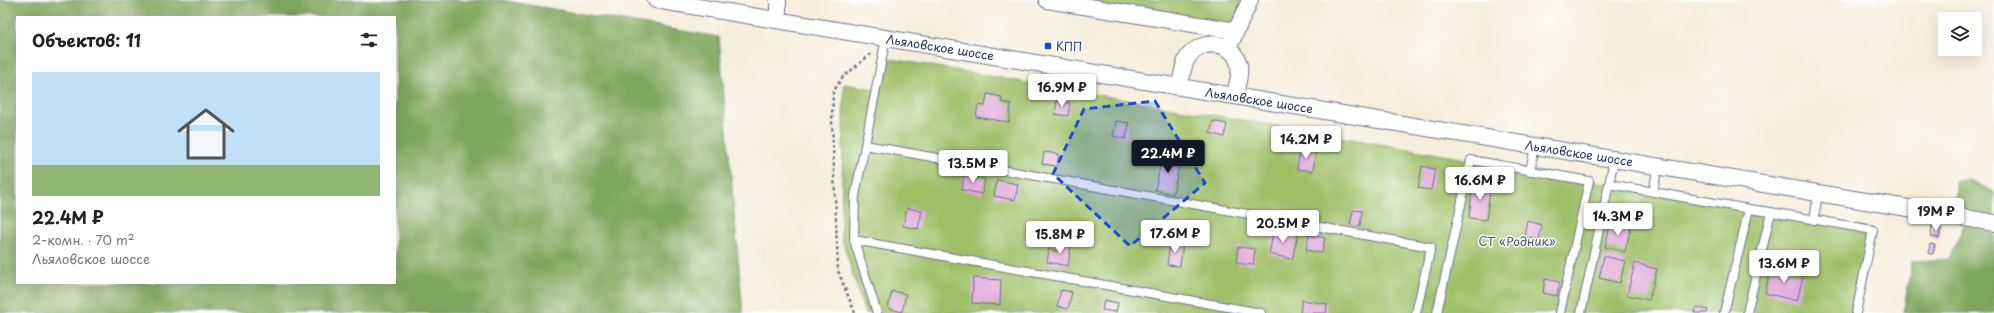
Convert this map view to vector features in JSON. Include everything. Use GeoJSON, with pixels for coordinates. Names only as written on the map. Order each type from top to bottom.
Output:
{"type":"FeatureCollection","features":[{"type":"Feature","properties":{"kind":"street","name":"Льяловское шоссе"},"geometry":{"type":"LineString","coordinates":[[656,0],[1934,212],[1994,224]]}},
{"type":"Feature","properties":{"kind":"street"},"geometry":{"type":"LineString","coordinates":[[778,0],[778,20]]}},
{"type":"Feature","properties":{"kind":"street"},"geometry":{"type":"LineString","coordinates":[[1047,0],[1126,6],[1236,31]]}},
{"type":"Feature","properties":{"kind":"street"},"geometry":{"type":"LineString","coordinates":[[1228,49],[1250,0]]}},
{"type":"Feature","properties":{"kind":"street"},"geometry":{"type":"LineString","coordinates":[[1180,87],[1184,66],[1193,52],[1207,44],[1216,44],[1228,49],[1236,58],[1239,67],[1234,96]]}},
{"type":"Feature","properties":{"kind":"lane"},"geometry":{"type":"LineString","coordinates":[[876,313],[854,240],[855,196],[886,38]]}},
{"type":"Feature","properties":{"kind":"lane"},"geometry":{"type":"LineString","coordinates":[[865,145],[1431,247],[1416,313]]}},
{"type":"Feature","properties":{"kind":"lane"},"geometry":{"type":"LineString","coordinates":[[1530,171],[1535,146]]}},
{"type":"Feature","properties":{"kind":"lane"},"geometry":{"type":"LineString","coordinates":[[1581,313],[1614,159]]}},
{"type":"Feature","properties":{"kind":"lane"},"geometry":{"type":"LineString","coordinates":[[1437,313],[1471,160],[1589,181],[1560,313]]}},
{"type":"Feature","properties":{"kind":"lane"},"geometry":{"type":"LineString","coordinates":[[1653,192],[1658,166]]}},
{"type":"Feature","properties":{"kind":"lane"},"geometry":{"type":"LineString","coordinates":[[1609,184],[1873,230],[1856,313]]}},
{"type":"Feature","properties":{"kind":"lane"},"geometry":{"type":"LineString","coordinates":[[1814,220],[1818,193]]}},
{"type":"Feature","properties":{"kind":"lane"},"geometry":{"type":"LineString","coordinates":[[1724,313],[1749,209]]}},
{"type":"Feature","properties":{"kind":"lane"},"geometry":{"type":"LineString","coordinates":[[1747,313],[1771,212]]}},
{"type":"Feature","properties":{"kind":"lane"},"geometry":{"type":"LineString","coordinates":[[854,240],[1261,313]]}},
{"type":"Feature","properties":{"kind":"path"},"geometry":{"type":"LineString","coordinates":[[855,313],[838,271],[832,120],[833,92],[842,78],[870,55],[886,38]]}},
{"type":"Feature","properties":{"kind":"highlighted area"},"geometry":{"type":"Polygon","coordinates":[[[1155,101],[1205,183],[1130,246],[1053,174],[1084,109],[1155,101]]]}},
{"type":"Feature","properties":{"kind":"green space"},"geometry":{"type":"Polygon","coordinates":[[[0,0],[500,0],[719,37],[743,313],[0,313],[0,0]]]}},
{"type":"Feature","properties":{"kind":"green space"},"geometry":{"type":"Polygon","coordinates":[[[1047,0],[1250,0],[1236,31],[1047,0]]]}},
{"type":"Feature","properties":{"kind":"green space","name":"СТ «Родник»"},"geometry":{"type":"Polygon","coordinates":[[[886,58],[1873,230],[1856,313],[865,313],[841,236],[844,84],[880,90],[886,58]]]}},
{"type":"Feature","properties":{"kind":"green space"},"geometry":{"type":"Polygon","coordinates":[[[1970,180],[1994,192],[1994,313],[1903,313],[1912,261],[1949,259],[1970,211],[1955,208],[1956,181],[1970,180]]]}},
{"type":"Feature","properties":{"kind":"building"},"geometry":{"type":"Polygon","coordinates":[[[987,94],[1002,97],[1001,102],[1011,104],[1009,122],[976,117],[978,105],[985,106],[987,94]]]}},
{"type":"Feature","properties":{"kind":"building"},"geometry":{"type":"Polygon","coordinates":[[[1057,101],[1070,103],[1068,116],[1055,114],[1057,101]]]}},
{"type":"Feature","properties":{"kind":"building"},"geometry":{"type":"Polygon","coordinates":[[[1116,121],[1129,123],[1126,139],[1113,136],[1116,121]]]}},
{"type":"Feature","properties":{"kind":"building"},"geometry":{"type":"Polygon","coordinates":[[[1213,121],[1227,124],[1224,137],[1210,133],[1213,121]]]}},
{"type":"Feature","properties":{"kind":"building"},"geometry":{"type":"Polygon","coordinates":[[[1300,149],[1316,152],[1313,171],[1297,169],[1300,149]]]}},
{"type":"Feature","properties":{"kind":"building"},"geometry":{"type":"Polygon","coordinates":[[[1044,152],[1059,154],[1057,166],[1042,164],[1044,152]]]}},
{"type":"Feature","properties":{"kind":"building"},"geometry":{"type":"Polygon","coordinates":[[[1163,153],[1181,157],[1173,194],[1155,190],[1163,153]]]}},
{"type":"Feature","properties":{"kind":"building"},"geometry":{"type":"Polygon","coordinates":[[[1422,166],[1435,169],[1431,190],[1418,188],[1422,166]]]}},
{"type":"Feature","properties":{"kind":"building"},"geometry":{"type":"Polygon","coordinates":[[[964,175],[985,179],[982,194],[962,190],[964,175]]]}},
{"type":"Feature","properties":{"kind":"building"},"geometry":{"type":"Polygon","coordinates":[[[997,180],[1018,184],[1015,200],[994,196],[997,180]]]}},
{"type":"Feature","properties":{"kind":"building"},"geometry":{"type":"Polygon","coordinates":[[[1473,182],[1491,184],[1486,220],[1469,218],[1473,182]]]}},
{"type":"Feature","properties":{"kind":"building"},"geometry":{"type":"Polygon","coordinates":[[[907,208],[922,211],[918,229],[903,226],[907,208]]]}},
{"type":"Feature","properties":{"kind":"building"},"geometry":{"type":"Polygon","coordinates":[[[1353,210],[1362,211],[1360,226],[1350,225],[1353,210]]]}},
{"type":"Feature","properties":{"kind":"building"},"geometry":{"type":"Polygon","coordinates":[[[1528,221],[1542,225],[1539,240],[1525,237],[1528,221]]]}},
{"type":"Feature","properties":{"kind":"building"},"geometry":{"type":"Polygon","coordinates":[[[1611,222],[1631,227],[1625,252],[1605,247],[1611,222]]]}},
{"type":"Feature","properties":{"kind":"building"},"geometry":{"type":"Polygon","coordinates":[[[1932,226],[1941,227],[1939,238],[1931,237],[1932,226]]]}},
{"type":"Feature","properties":{"kind":"building"},"geometry":{"type":"Polygon","coordinates":[[[1274,229],[1298,234],[1292,259],[1269,254],[1274,229]]]}},
{"type":"Feature","properties":{"kind":"building"},"geometry":{"type":"Polygon","coordinates":[[[1309,235],[1325,238],[1322,253],[1306,250],[1309,235]]]}},
{"type":"Feature","properties":{"kind":"building"},"geometry":{"type":"Polygon","coordinates":[[[1170,241],[1183,243],[1180,266],[1167,265],[1170,241]]]}},
{"type":"Feature","properties":{"kind":"building"},"geometry":{"type":"Polygon","coordinates":[[[1059,243],[1071,245],[1068,266],[1047,262],[1049,249],[1057,251],[1059,243]]]}},
{"type":"Feature","properties":{"kind":"building"},"geometry":{"type":"Polygon","coordinates":[[[1930,244],[1935,245],[1933,254],[1928,253],[1930,244]]]}},
{"type":"Feature","properties":{"kind":"building"},"geometry":{"type":"Polygon","coordinates":[[[1238,247],[1255,249],[1253,265],[1236,263],[1238,247]]]}},
{"type":"Feature","properties":{"kind":"building"},"geometry":{"type":"Polygon","coordinates":[[[1604,256],[1625,261],[1620,283],[1599,278],[1604,256]]]}},
{"type":"Feature","properties":{"kind":"building"},"geometry":{"type":"Polygon","coordinates":[[[1635,263],[1657,269],[1649,300],[1627,295],[1635,263]]]}},
{"type":"Feature","properties":{"kind":"building"},"geometry":{"type":"Polygon","coordinates":[[[1771,268],[1803,276],[1797,301],[1765,293],[1771,268]]]}},
{"type":"Feature","properties":{"kind":"building"},"geometry":{"type":"Polygon","coordinates":[[[973,278],[1001,280],[1000,305],[972,303],[973,278]]]}},
{"type":"Feature","properties":{"kind":"building"},"geometry":{"type":"Polygon","coordinates":[[[1545,279],[1560,282],[1557,296],[1543,293],[1545,279]]]}},
{"type":"Feature","properties":{"kind":"building"},"geometry":{"type":"Polygon","coordinates":[[[1061,290],[1072,292],[1068,309],[1057,306],[1061,290]]]}},
{"type":"Feature","properties":{"kind":"building"},"geometry":{"type":"Polygon","coordinates":[[[892,291],[906,294],[902,312],[888,308],[892,291]]]}},
{"type":"Feature","properties":{"kind":"building"},"geometry":{"type":"Polygon","coordinates":[[[1104,300],[1118,303],[1116,312],[1102,310],[1104,300]]]}},
{"type":"Feature","properties":{"kind":"building"},"geometry":{"type":"Polygon","coordinates":[[[1302,300],[1327,304],[1326,313],[1300,313],[1302,300]]]}},
{"type":"Feature","properties":{"kind":"building"},"geometry":{"type":"Polygon","coordinates":[[[1696,307],[1708,310],[1707,313],[1694,313],[1696,307]]]}},
{"type":"Feature","properties":{"kind":"place","name":"КПП"},"geometry":{"type":"Point","coordinates":[1048,46]}}]}
